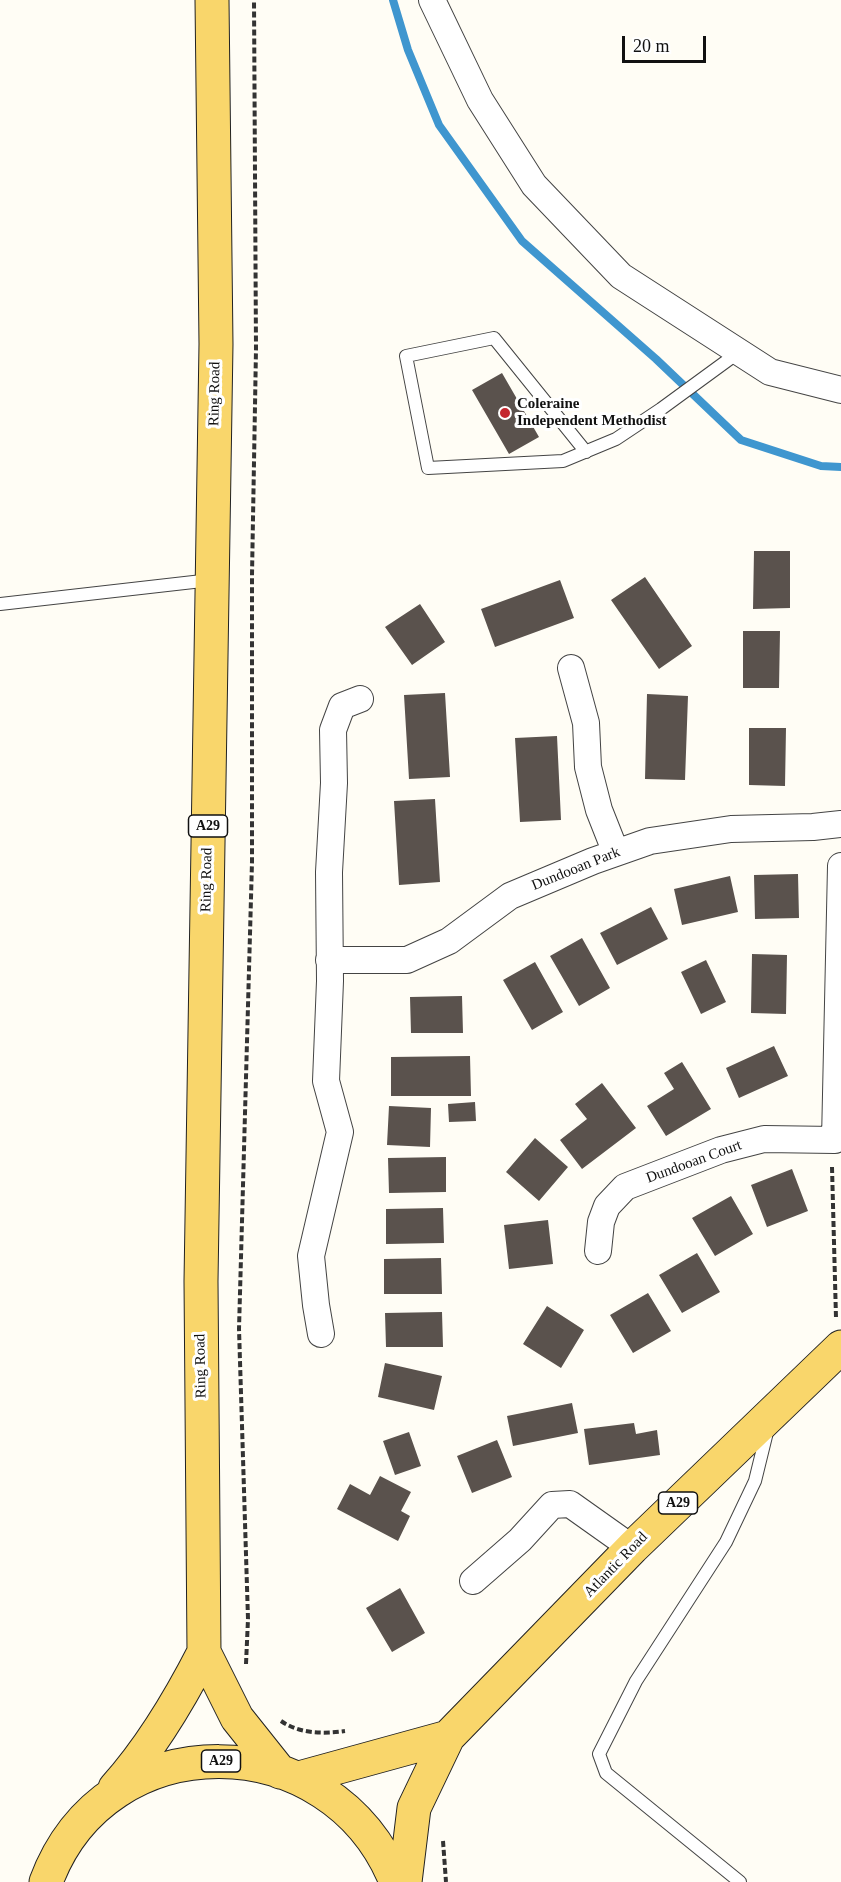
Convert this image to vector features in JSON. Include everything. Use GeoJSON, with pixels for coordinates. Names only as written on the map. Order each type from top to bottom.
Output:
{"type":"FeatureCollection","features":[{"type":"Feature","properties":{"kind":"main road","name":"Ring Road"},"geometry":{"type":"LineString","coordinates":[[212,0],[216,344],[201,1281],[204,1652],[237,1718],[289,1775]]}},
{"type":"Feature","properties":{"kind":"main road","name":"Atlantic Road"},"geometry":{"type":"LineString","coordinates":[[405,1882],[414,1808],[448,1737],[632,1548],[840,1348]]}},
{"type":"Feature","properties":{"kind":"main road","name":"Ring Road"},"geometry":{"type":"LineString","coordinates":[[104,1801],[132,1769],[188,1684],[204,1652]]}},
{"type":"Feature","properties":{"kind":"main road"},"geometry":{"type":"LineString","coordinates":[[289,1775],[448,1737]]}},
{"type":"Feature","properties":{"kind":"main road","name":"A29"},"geometry":{"type":"LineString","coordinates":[[46,1882],[52,1864],[75,1830],[104,1801],[139,1779],[178,1766],[219,1761],[260,1765],[289,1775],[334,1798],[364,1827],[387,1861],[396,1882]]}},
{"type":"Feature","properties":{"kind":"street"},"geometry":{"type":"LineString","coordinates":[[432,0],[480,100],[534,185],[621,276],[770,372],[841,390]]}},
{"type":"Feature","properties":{"kind":"street"},"geometry":{"type":"LineString","coordinates":[[571,668],[586,723],[588,767],[599,810],[616,853]]}},
{"type":"Feature","properties":{"kind":"street"},"geometry":{"type":"LineString","coordinates":[[321,1334],[311,1256],[340,1132],[326,1081],[330,981],[329,873],[334,783],[333,730],[342,706],[360,699]]}},
{"type":"Feature","properties":{"kind":"street","name":"Dundooan Park"},"geometry":{"type":"LineString","coordinates":[[329,960],[407,960],[449,941],[510,896],[650,841],[731,829],[841,824]]}},
{"type":"Feature","properties":{"kind":"street"},"geometry":{"type":"LineString","coordinates":[[835,1140],[841,866]]}},
{"type":"Feature","properties":{"kind":"street","name":"Dundooan Court"},"geometry":{"type":"LineString","coordinates":[[598,1251],[601,1222],[607,1206],[625,1188],[721,1150],[764,1139],[835,1140]]}},
{"type":"Feature","properties":{"kind":"street"},"geometry":{"type":"LineString","coordinates":[[473,1581],[520,1540],[552,1504],[570,1504],[632,1548]]}},
{"type":"Feature","properties":{"kind":"lane"},"geometry":{"type":"LineString","coordinates":[[586,452],[494,338],[406,356],[428,468],[563,461],[586,452],[616,439],[740,352]]}},
{"type":"Feature","properties":{"kind":"lane"},"geometry":{"type":"LineString","coordinates":[[0,604],[212,580]]}},
{"type":"Feature","properties":{"kind":"lane"},"geometry":{"type":"LineString","coordinates":[[740,1882],[606,1773],[599,1754],[636,1681],[726,1542],[755,1481],[771,1412]]}},
{"type":"Feature","properties":{"kind":"path"},"geometry":{"type":"LineString","coordinates":[[246,1673],[248,1619],[239,1329],[252,862],[252,575],[256,349],[254,0]]}},
{"type":"Feature","properties":{"kind":"path"},"geometry":{"type":"LineString","coordinates":[[835,1140],[831,1150],[836,1326],[840,1348]]}},
{"type":"Feature","properties":{"kind":"path"},"geometry":{"type":"LineString","coordinates":[[274,1717],[290,1727],[320,1734],[352,1731]]}},
{"type":"Feature","properties":{"kind":"path"},"geometry":{"type":"LineString","coordinates":[[442,1838],[446,1882]]}},
{"type":"Feature","properties":{"kind":"building","name":"Coleraine Independent Methodist"},"geometry":{"type":"Polygon","coordinates":[[[502,373],[539,437],[509,454],[472,390],[502,373]]]}},
{"type":"Feature","properties":{"kind":"building"},"geometry":{"type":"Polygon","coordinates":[[[754,551],[790,551],[790,608],[753,609],[754,551]]]}},
{"type":"Feature","properties":{"kind":"building"},"geometry":{"type":"Polygon","coordinates":[[[645,577],[692,646],[659,669],[611,600],[645,577]]]}},
{"type":"Feature","properties":{"kind":"building"},"geometry":{"type":"Polygon","coordinates":[[[560,580],[574,618],[495,647],[481,609],[560,580]]]}},
{"type":"Feature","properties":{"kind":"building"},"geometry":{"type":"Polygon","coordinates":[[[420,604],[445,642],[412,665],[385,627],[420,604]]]}},
{"type":"Feature","properties":{"kind":"building"},"geometry":{"type":"Polygon","coordinates":[[[743,631],[780,631],[779,688],[743,688],[743,631]]]}},
{"type":"Feature","properties":{"kind":"building"},"geometry":{"type":"Polygon","coordinates":[[[445,693],[450,777],[409,779],[404,695],[445,693]]]}},
{"type":"Feature","properties":{"kind":"building"},"geometry":{"type":"Polygon","coordinates":[[[647,694],[688,696],[685,780],[645,779],[647,694]]]}},
{"type":"Feature","properties":{"kind":"building"},"geometry":{"type":"Polygon","coordinates":[[[749,728],[786,728],[785,786],[749,785],[749,728]]]}},
{"type":"Feature","properties":{"kind":"building"},"geometry":{"type":"Polygon","coordinates":[[[557,736],[561,820],[520,822],[515,738],[557,736]]]}},
{"type":"Feature","properties":{"kind":"building"},"geometry":{"type":"Polygon","coordinates":[[[435,799],[440,882],[399,885],[394,801],[435,799]]]}},
{"type":"Feature","properties":{"kind":"building"},"geometry":{"type":"Polygon","coordinates":[[[798,874],[799,918],[755,919],[754,875],[798,874]]]}},
{"type":"Feature","properties":{"kind":"building"},"geometry":{"type":"Polygon","coordinates":[[[730,876],[738,912],[682,925],[674,889],[730,876]]]}},
{"type":"Feature","properties":{"kind":"building"},"geometry":{"type":"Polygon","coordinates":[[[651,907],[668,939],[617,965],[600,933],[651,907]]]}},
{"type":"Feature","properties":{"kind":"building"},"geometry":{"type":"Polygon","coordinates":[[[582,938],[610,988],[579,1006],[550,956],[582,938]]]}},
{"type":"Feature","properties":{"kind":"building"},"geometry":{"type":"Polygon","coordinates":[[[752,954],[787,955],[786,1014],[751,1013],[752,954]]]}},
{"type":"Feature","properties":{"kind":"building"},"geometry":{"type":"Polygon","coordinates":[[[706,960],[726,1002],[701,1014],[681,972],[706,960]]]}},
{"type":"Feature","properties":{"kind":"building"},"geometry":{"type":"Polygon","coordinates":[[[535,962],[563,1012],[532,1030],[503,980],[535,962]]]}},
{"type":"Feature","properties":{"kind":"building"},"geometry":{"type":"Polygon","coordinates":[[[462,996],[463,1033],[411,1033],[410,997],[462,996]]]}},
{"type":"Feature","properties":{"kind":"building"},"geometry":{"type":"Polygon","coordinates":[[[774,1046],[788,1076],[739,1098],[726,1068],[774,1046]]]}},
{"type":"Feature","properties":{"kind":"building"},"geometry":{"type":"Polygon","coordinates":[[[470,1056],[471,1096],[391,1096],[391,1057],[470,1056]]]}},
{"type":"Feature","properties":{"kind":"building"},"geometry":{"type":"Polygon","coordinates":[[[682,1062],[711,1109],[666,1136],[647,1106],[674,1089],[664,1073],[682,1062]]]}},
{"type":"Feature","properties":{"kind":"building"},"geometry":{"type":"Polygon","coordinates":[[[602,1083],[636,1128],[582,1169],[560,1140],[587,1119],[575,1104],[602,1083]]]}},
{"type":"Feature","properties":{"kind":"building"},"geometry":{"type":"Polygon","coordinates":[[[475,1102],[476,1121],[449,1122],[448,1104],[475,1102]]]}},
{"type":"Feature","properties":{"kind":"building"},"geometry":{"type":"Polygon","coordinates":[[[389,1106],[431,1108],[430,1147],[387,1145],[389,1106]]]}},
{"type":"Feature","properties":{"kind":"building"},"geometry":{"type":"Polygon","coordinates":[[[535,1138],[568,1167],[539,1201],[506,1172],[535,1138]]]}},
{"type":"Feature","properties":{"kind":"building"},"geometry":{"type":"Polygon","coordinates":[[[446,1157],[446,1192],[389,1193],[388,1158],[446,1157]]]}},
{"type":"Feature","properties":{"kind":"building"},"geometry":{"type":"Polygon","coordinates":[[[792,1169],[808,1211],[767,1227],[751,1185],[792,1169]]]}},
{"type":"Feature","properties":{"kind":"building"},"geometry":{"type":"Polygon","coordinates":[[[731,1196],[753,1234],[715,1256],[692,1218],[731,1196]]]}},
{"type":"Feature","properties":{"kind":"building"},"geometry":{"type":"Polygon","coordinates":[[[443,1208],[444,1243],[386,1244],[386,1209],[443,1208]]]}},
{"type":"Feature","properties":{"kind":"building"},"geometry":{"type":"Polygon","coordinates":[[[548,1220],[553,1264],[509,1269],[504,1225],[548,1220]]]}},
{"type":"Feature","properties":{"kind":"building"},"geometry":{"type":"Polygon","coordinates":[[[697,1253],[720,1292],[682,1313],[659,1275],[697,1253]]]}},
{"type":"Feature","properties":{"kind":"building"},"geometry":{"type":"Polygon","coordinates":[[[441,1258],[442,1294],[384,1294],[384,1259],[441,1258]]]}},
{"type":"Feature","properties":{"kind":"building"},"geometry":{"type":"Polygon","coordinates":[[[648,1293],[671,1331],[633,1353],[610,1315],[648,1293]]]}},
{"type":"Feature","properties":{"kind":"building"},"geometry":{"type":"Polygon","coordinates":[[[547,1306],[584,1330],[561,1368],[523,1344],[547,1306]]]}},
{"type":"Feature","properties":{"kind":"building"},"geometry":{"type":"Polygon","coordinates":[[[442,1312],[443,1347],[386,1347],[385,1313],[442,1312]]]}},
{"type":"Feature","properties":{"kind":"building"},"geometry":{"type":"Polygon","coordinates":[[[385,1363],[442,1376],[434,1410],[378,1397],[385,1363]]]}},
{"type":"Feature","properties":{"kind":"building"},"geometry":{"type":"Polygon","coordinates":[[[572,1403],[578,1433],[513,1446],[507,1416],[572,1403]]]}},
{"type":"Feature","properties":{"kind":"building"},"geometry":{"type":"Polygon","coordinates":[[[634,1423],[636,1434],[657,1430],[660,1455],[589,1465],[584,1429],[634,1423]]]}},
{"type":"Feature","properties":{"kind":"building"},"geometry":{"type":"Polygon","coordinates":[[[409,1432],[421,1466],[395,1475],[383,1441],[409,1432]]]}},
{"type":"Feature","properties":{"kind":"building"},"geometry":{"type":"Polygon","coordinates":[[[497,1440],[512,1477],[472,1493],[457,1456],[497,1440]]]}},
{"type":"Feature","properties":{"kind":"building"},"geometry":{"type":"Polygon","coordinates":[[[380,1476],[411,1492],[401,1511],[410,1516],[398,1541],[337,1509],[350,1484],[370,1495],[380,1476]]]}},
{"type":"Feature","properties":{"kind":"building"},"geometry":{"type":"Polygon","coordinates":[[[400,1588],[425,1633],[392,1652],[366,1608],[400,1588]]]}},
{"type":"Feature","properties":{"kind":"waterway"},"geometry":{"type":"LineString","coordinates":[[393,0],[408,50],[439,125],[522,241],[656,359],[741,440],[821,466],[841,467]]}},
{"type":"Feature","properties":{"kind":"place","name":"Coleraine Independent Methodist"},"geometry":{"type":"Point","coordinates":[505,413]}}]}
